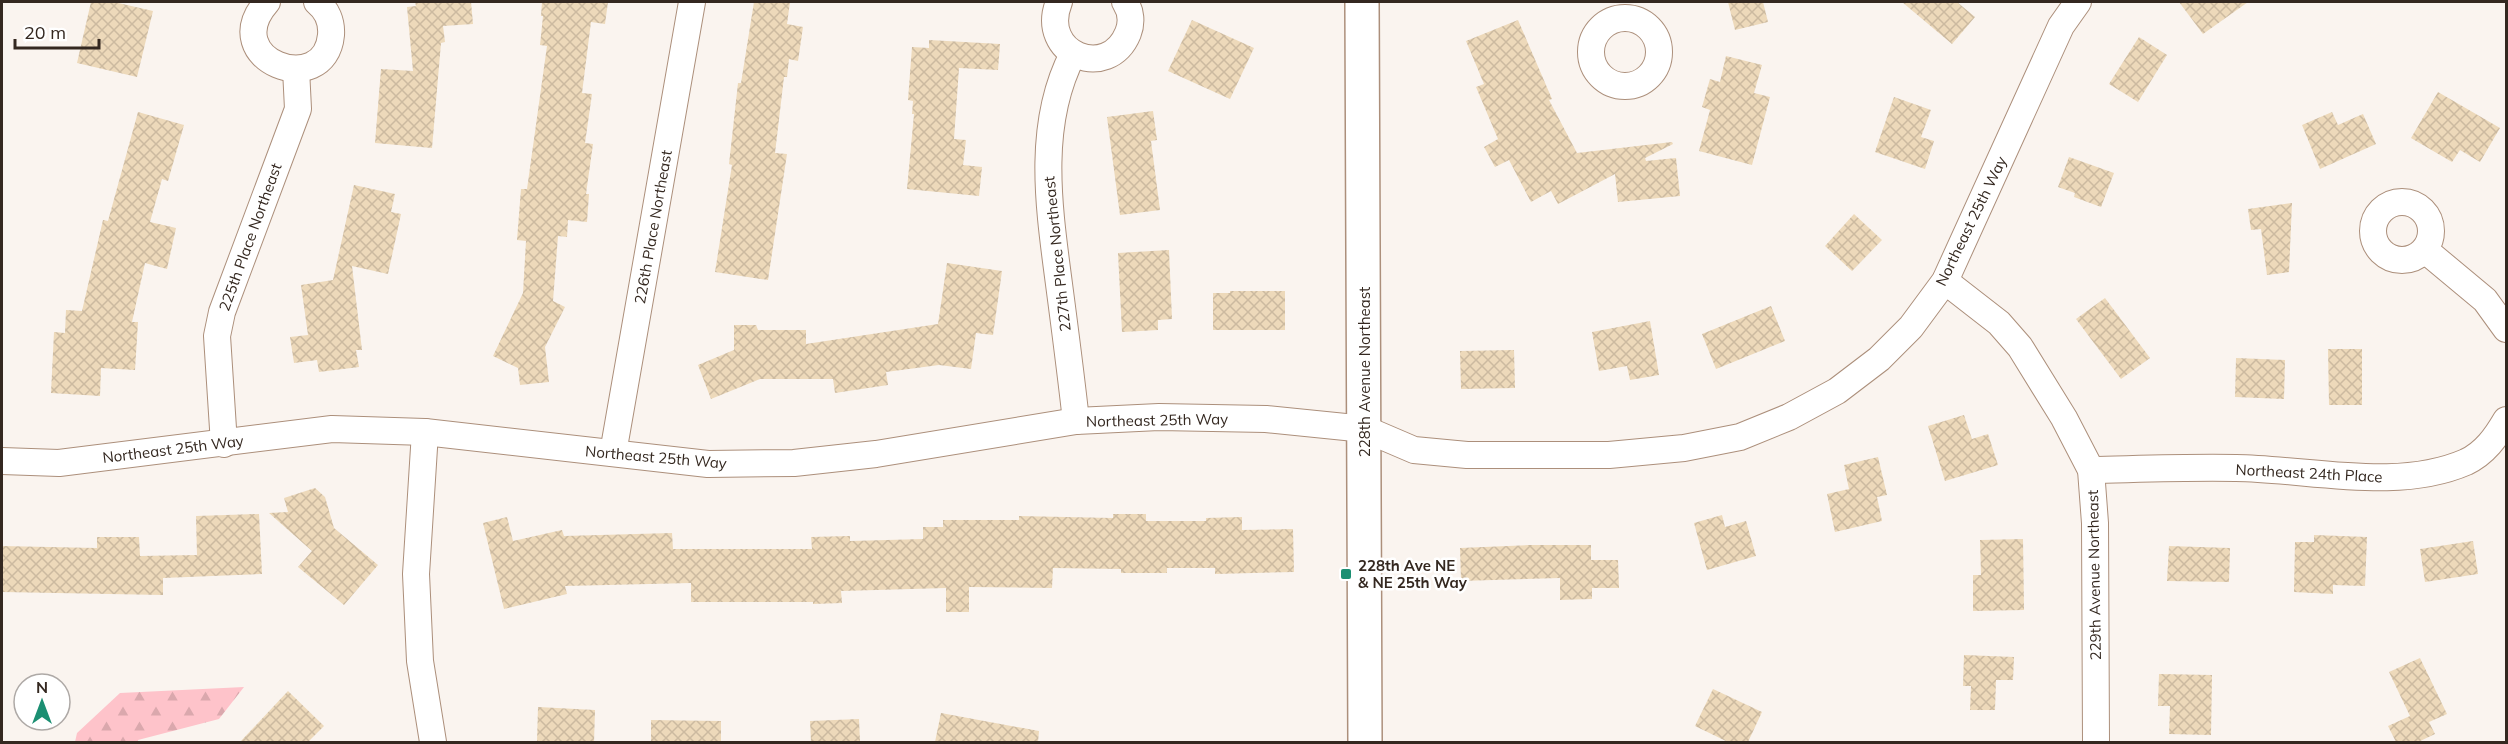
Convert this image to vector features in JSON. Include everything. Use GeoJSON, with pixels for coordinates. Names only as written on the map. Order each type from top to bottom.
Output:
{"type":"FeatureCollection","features":[{"type":"Feature","properties":{"kind":"main road","name":"228th Avenue Northeast"},"geometry":{"type":"LineString","coordinates":[[1362,2],[1365,742]]}},
{"type":"Feature","properties":{"kind":"street"},"geometry":{"type":"LineString","coordinates":[[267,2],[259,11],[254,23],[257,46],[263,56],[273,64],[296,69],[318,60],[326,50],[330,39],[331,27],[328,15],[317,2]]}},
{"type":"Feature","properties":{"kind":"street","name":"226th Place Northeast"},"geometry":{"type":"LineString","coordinates":[[613,453],[692,2]]}},
{"type":"Feature","properties":{"kind":"street"},"geometry":{"type":"LineString","coordinates":[[1059,2],[1055,12],[1057,36],[1073,54],[1096,59],[1118,49],[1130,29],[1131,17],[1125,2]]}},
{"type":"Feature","properties":{"kind":"street","name":"Northeast 25th Way"},"geometry":{"type":"LineString","coordinates":[[2,461],[59,463],[332,429],[425,432],[708,464],[794,463],[876,454],[1076,421],[1159,417],[1266,419],[1365,429],[1414,450],[1467,455],[1609,455],[1684,448],[1740,437],[1789,417],[1837,391],[1879,359],[1911,327],[1945,281],[2061,26],[2078,2]]}},
{"type":"Feature","properties":{"kind":"street","name":"227th Place Northeast"},"geometry":{"type":"LineString","coordinates":[[1073,54],[1064,70],[1053,113],[1048,160],[1049,206],[1076,421]]}},
{"type":"Feature","properties":{"kind":"street","name":"225th Place Northeast"},"geometry":{"type":"LineString","coordinates":[[224,444],[217,336],[222,312],[298,109],[296,69]]}},
{"type":"Feature","properties":{"kind":"street"},"geometry":{"type":"LineString","coordinates":[[2425,250],[2485,300],[2506,329]]}},
{"type":"Feature","properties":{"kind":"street","name":"229th Avenue Northeast"},"geometry":{"type":"LineString","coordinates":[[1945,281],[1999,323],[2020,347],[2064,418],[2091,470],[2095,523],[2096,742]]}},
{"type":"Feature","properties":{"kind":"street","name":"Northeast 24th Place"},"geometry":{"type":"LineString","coordinates":[[2091,470],[2237,468],[2385,478],[2423,474],[2468,461],[2492,443],[2506,420]]}},
{"type":"Feature","properties":{"kind":"street"},"geometry":{"type":"LineString","coordinates":[[425,432],[416,574],[420,660],[433,742]]}},
{"type":"Feature","properties":{"kind":"green space"},"geometry":{"type":"Polygon","coordinates":[[[244,687],[219,719],[138,740],[138,742],[75,742],[77,733],[120,693],[244,687]]]}},
{"type":"Feature","properties":{"kind":"building"},"geometry":{"type":"Polygon","coordinates":[[[91,2],[114,2],[153,11],[137,77],[77,63],[91,2]]]}},
{"type":"Feature","properties":{"kind":"building"},"geometry":{"type":"Polygon","coordinates":[[[415,2],[471,2],[473,24],[443,26],[445,42],[441,43],[432,148],[375,143],[381,69],[413,71],[407,7],[416,6],[415,2]]]}},
{"type":"Feature","properties":{"kind":"building"},"geometry":{"type":"Polygon","coordinates":[[[542,2],[608,2],[605,24],[591,22],[582,93],[592,94],[585,143],[593,144],[586,194],[589,194],[587,222],[568,220],[567,237],[558,236],[553,301],[565,307],[545,347],[549,382],[520,385],[518,368],[493,356],[523,293],[526,241],[517,240],[521,189],[527,189],[547,46],[540,45],[542,2]]]}},
{"type":"Feature","properties":{"kind":"building"},"geometry":{"type":"Polygon","coordinates":[[[754,2],[790,2],[787,24],[803,27],[798,61],[789,59],[787,77],[784,77],[775,153],[787,154],[768,280],[715,272],[732,165],[729,164],[738,83],[741,83],[754,2]]]}},
{"type":"Feature","properties":{"kind":"building"},"geometry":{"type":"Polygon","coordinates":[[[1728,2],[1763,2],[1768,22],[1735,30],[1728,2]]]}},
{"type":"Feature","properties":{"kind":"building"},"geometry":{"type":"Polygon","coordinates":[[[1902,2],[1957,2],[1975,17],[1952,44],[1902,2]]]}},
{"type":"Feature","properties":{"kind":"building"},"geometry":{"type":"Polygon","coordinates":[[[2179,2],[2248,2],[2203,34],[2179,2]]]}},
{"type":"Feature","properties":{"kind":"building"},"geometry":{"type":"Polygon","coordinates":[[[1192,20],[1254,48],[1230,99],[1168,71],[1192,20]]]}},
{"type":"Feature","properties":{"kind":"building"},"geometry":{"type":"Polygon","coordinates":[[[1518,20],[1552,99],[1549,100],[1577,153],[1672,142],[1673,144],[1645,158],[1646,161],[1676,158],[1680,196],[1618,202],[1615,174],[1558,204],[1551,191],[1531,202],[1509,160],[1495,167],[1484,147],[1498,139],[1476,87],[1484,84],[1466,41],[1518,20]]]}},
{"type":"Feature","properties":{"kind":"building"},"geometry":{"type":"Polygon","coordinates":[[[2139,37],[2167,55],[2138,102],[2109,84],[2139,37]]]}},
{"type":"Feature","properties":{"kind":"building"},"geometry":{"type":"Polygon","coordinates":[[[929,40],[1000,44],[998,70],[959,68],[954,139],[966,140],[963,165],[982,167],[979,196],[907,189],[914,114],[912,114],[913,101],[908,100],[912,47],[929,48],[929,40]]]}},
{"type":"Feature","properties":{"kind":"building"},"geometry":{"type":"Polygon","coordinates":[[[1726,56],[1762,65],[1754,93],[1770,97],[1752,165],[1699,151],[1710,110],[1702,107],[1710,79],[1720,82],[1726,56]]]}},
{"type":"Feature","properties":{"kind":"building"},"geometry":{"type":"Polygon","coordinates":[[[2438,92],[2500,128],[2480,162],[2460,150],[2452,162],[2411,138],[2438,92]]]}},
{"type":"Feature","properties":{"kind":"building"},"geometry":{"type":"Polygon","coordinates":[[[1894,97],[1931,110],[1921,137],[1934,141],[1925,169],[1875,152],[1894,97]]]}},
{"type":"Feature","properties":{"kind":"building"},"geometry":{"type":"Polygon","coordinates":[[[1153,111],[1157,140],[1151,141],[1160,210],[1120,215],[1107,117],[1153,111]]]}},
{"type":"Feature","properties":{"kind":"building"},"geometry":{"type":"Polygon","coordinates":[[[138,112],[184,125],[168,181],[162,179],[150,222],[176,228],[167,269],[145,263],[132,322],[138,322],[135,370],[101,368],[100,396],[51,393],[54,332],[65,333],[66,310],[82,311],[103,220],[108,221],[138,112]]]}},
{"type":"Feature","properties":{"kind":"building"},"geometry":{"type":"Polygon","coordinates":[[[2332,112],[2338,125],[2363,114],[2376,144],[2320,169],[2302,125],[2332,112]]]}},
{"type":"Feature","properties":{"kind":"building"},"geometry":{"type":"Polygon","coordinates":[[[2069,157],[2114,173],[2101,207],[2074,197],[2075,193],[2058,187],[2069,157]]]}},
{"type":"Feature","properties":{"kind":"building"},"geometry":{"type":"Polygon","coordinates":[[[354,185],[395,194],[391,212],[401,214],[388,274],[352,266],[362,350],[356,350],[359,367],[319,372],[317,360],[294,363],[290,337],[308,335],[301,285],[333,280],[354,185]]]}},
{"type":"Feature","properties":{"kind":"building"},"geometry":{"type":"Polygon","coordinates":[[[2292,203],[2289,272],[2267,275],[2261,229],[2251,230],[2248,209],[2292,203]]]}},
{"type":"Feature","properties":{"kind":"building"},"geometry":{"type":"Polygon","coordinates":[[[1854,214],[1882,240],[1852,271],[1825,246],[1854,214]]]}},
{"type":"Feature","properties":{"kind":"building"},"geometry":{"type":"Polygon","coordinates":[[[1169,250],[1172,319],[1158,320],[1158,330],[1122,332],[1118,253],[1169,250]]]}},
{"type":"Feature","properties":{"kind":"building"},"geometry":{"type":"Polygon","coordinates":[[[947,263],[1002,271],[993,335],[976,333],[971,369],[939,365],[886,372],[888,385],[835,393],[833,379],[760,379],[711,399],[698,365],[734,350],[734,325],[756,325],[758,330],[806,330],[806,344],[938,324],[947,263]]]}},
{"type":"Feature","properties":{"kind":"building"},"geometry":{"type":"Polygon","coordinates":[[[1230,291],[1285,291],[1285,330],[1213,330],[1213,293],[1230,293],[1230,291]]]}},
{"type":"Feature","properties":{"kind":"building"},"geometry":{"type":"Polygon","coordinates":[[[2105,298],[2150,358],[2121,379],[2076,319],[2105,298]]]}},
{"type":"Feature","properties":{"kind":"building"},"geometry":{"type":"Polygon","coordinates":[[[1771,306],[1785,341],[1716,369],[1702,334],[1771,306]]]}},
{"type":"Feature","properties":{"kind":"building"},"geometry":{"type":"Polygon","coordinates":[[[1650,321],[1659,375],[1630,380],[1627,366],[1599,371],[1592,332],[1650,321]]]}},
{"type":"Feature","properties":{"kind":"building"},"geometry":{"type":"Polygon","coordinates":[[[2328,349],[2362,349],[2362,405],[2329,405],[2328,349]]]}},
{"type":"Feature","properties":{"kind":"building"},"geometry":{"type":"Polygon","coordinates":[[[1514,350],[1515,388],[1461,389],[1460,351],[1514,350]]]}},
{"type":"Feature","properties":{"kind":"building"},"geometry":{"type":"Polygon","coordinates":[[[2236,358],[2285,360],[2284,399],[2235,397],[2236,358]]]}},
{"type":"Feature","properties":{"kind":"building"},"geometry":{"type":"Polygon","coordinates":[[[1964,415],[1972,439],[1988,434],[1998,465],[1945,481],[1928,426],[1964,415]]]}},
{"type":"Feature","properties":{"kind":"building"},"geometry":{"type":"Polygon","coordinates":[[[1878,457],[1887,495],[1877,497],[1882,521],[1835,532],[1827,494],[1849,489],[1844,465],[1878,457]]]}},
{"type":"Feature","properties":{"kind":"building"},"geometry":{"type":"Polygon","coordinates":[[[315,488],[325,497],[334,528],[378,565],[344,605],[298,567],[312,551],[269,513],[288,512],[284,498],[315,488]]]}},
{"type":"Feature","properties":{"kind":"building"},"geometry":{"type":"Polygon","coordinates":[[[259,514],[262,574],[163,578],[163,595],[2,592],[2,546],[97,548],[97,537],[139,537],[140,556],[197,555],[196,516],[259,514]]]}},
{"type":"Feature","properties":{"kind":"building"},"geometry":{"type":"Polygon","coordinates":[[[1113,514],[1146,514],[1146,521],[1206,521],[1206,518],[1242,517],[1242,530],[1293,529],[1294,572],[1215,574],[1215,568],[1167,568],[1167,573],[1121,573],[1121,569],[1053,568],[1052,588],[969,587],[969,612],[946,612],[946,588],[841,591],[842,603],[691,602],[691,583],[565,586],[567,594],[504,609],[483,523],[507,517],[513,541],[562,530],[564,536],[672,533],[673,549],[812,549],[811,537],[850,536],[850,541],[923,539],[923,527],[943,527],[943,520],[1019,520],[1019,516],[1113,518],[1113,514]]]}},
{"type":"Feature","properties":{"kind":"building"},"geometry":{"type":"Polygon","coordinates":[[[1722,515],[1725,527],[1746,521],[1756,556],[1707,570],[1694,523],[1722,515]]]}},
{"type":"Feature","properties":{"kind":"building"},"geometry":{"type":"Polygon","coordinates":[[[2314,535],[2367,537],[2365,586],[2333,585],[2333,594],[2294,592],[2295,542],[2314,542],[2314,535]]]}},
{"type":"Feature","properties":{"kind":"building"},"geometry":{"type":"Polygon","coordinates":[[[2023,539],[2024,610],[1973,611],[1973,575],[1981,575],[1980,540],[2023,539]]]}},
{"type":"Feature","properties":{"kind":"building"},"geometry":{"type":"Polygon","coordinates":[[[2473,541],[2478,574],[2425,582],[2420,549],[2473,541]]]}},
{"type":"Feature","properties":{"kind":"building"},"geometry":{"type":"Polygon","coordinates":[[[1591,545],[1591,560],[1618,560],[1619,588],[1592,588],[1592,599],[1560,600],[1560,578],[1461,581],[1460,548],[1591,545]]]}},
{"type":"Feature","properties":{"kind":"building"},"geometry":{"type":"Polygon","coordinates":[[[2169,546],[2230,548],[2229,582],[2167,581],[2169,546]]]}},
{"type":"Feature","properties":{"kind":"building"},"geometry":{"type":"Polygon","coordinates":[[[1964,655],[2014,657],[2013,680],[1996,680],[1995,710],[1970,710],[1971,686],[1963,686],[1964,655]]]}},
{"type":"Feature","properties":{"kind":"building"},"geometry":{"type":"Polygon","coordinates":[[[2420,658],[2447,714],[2429,722],[2435,734],[2418,742],[2396,742],[2388,726],[2410,716],[2389,672],[2420,658]]]}},
{"type":"Feature","properties":{"kind":"building"},"geometry":{"type":"Polygon","coordinates":[[[2159,674],[2212,675],[2211,735],[2169,734],[2170,706],[2158,706],[2159,674]]]}},
{"type":"Feature","properties":{"kind":"building"},"geometry":{"type":"Polygon","coordinates":[[[1713,689],[1762,712],[1748,742],[1728,742],[1695,726],[1713,689]]]}},
{"type":"Feature","properties":{"kind":"building"},"geometry":{"type":"Polygon","coordinates":[[[288,691],[324,726],[308,742],[240,742],[288,691]]]}},
{"type":"Feature","properties":{"kind":"building"},"geometry":{"type":"Polygon","coordinates":[[[538,707],[595,710],[594,742],[537,742],[538,707]]]}},
{"type":"Feature","properties":{"kind":"building"},"geometry":{"type":"Polygon","coordinates":[[[941,713],[1039,731],[1038,742],[935,742],[941,713]]]}},
{"type":"Feature","properties":{"kind":"building"},"geometry":{"type":"Polygon","coordinates":[[[859,719],[860,742],[811,742],[810,721],[859,719]]]}},
{"type":"Feature","properties":{"kind":"building"},"geometry":{"type":"Polygon","coordinates":[[[651,720],[721,721],[721,742],[651,742],[651,720]]]}},
{"type":"Feature","properties":{"kind":"place","name":"228th Ave NE & NE 25th Way"},"geometry":{"type":"Point","coordinates":[1346,574]}}]}
